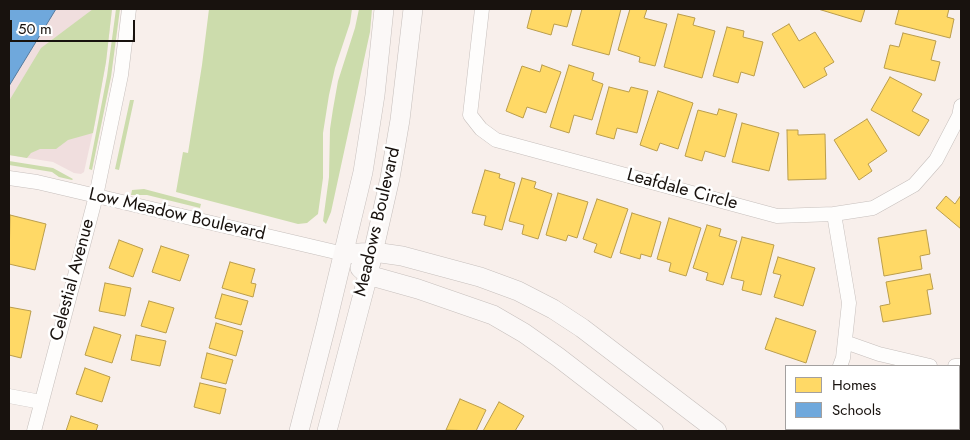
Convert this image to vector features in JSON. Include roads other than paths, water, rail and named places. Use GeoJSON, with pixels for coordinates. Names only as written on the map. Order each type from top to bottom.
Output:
{"type":"FeatureCollection","features":[{"type":"Feature","properties":{"kind":"main road","name":"Meadows Boulevard"},"geometry":{"type":"LineString","coordinates":[[299,431],[365,163],[379,66],[384,9]]}},
{"type":"Feature","properties":{"kind":"main road","name":"Meadows Boulevard"},"geometry":{"type":"LineString","coordinates":[[327,431],[374,252],[400,120],[413,9]]}},
{"type":"Feature","properties":{"kind":"main road","name":"Low Meadow Boulevard"},"geometry":{"type":"LineString","coordinates":[[344,254],[374,252],[402,256],[480,277],[518,291],[582,328],[717,431]]}},
{"type":"Feature","properties":{"kind":"main road","name":"Low Meadow Boulevard"},"geometry":{"type":"LineString","coordinates":[[344,254],[368,275],[442,297],[493,315],[524,333],[558,357],[654,431]]}},
{"type":"Feature","properties":{"kind":"street","name":"Celestial Avenue"},"geometry":{"type":"LineString","coordinates":[[34,431],[96,196],[121,75],[129,9]]}},
{"type":"Feature","properties":{"kind":"street","name":"Leafdale Circle"},"geometry":{"type":"LineString","coordinates":[[482,9],[470,115],[481,129],[496,140],[777,216],[834,214],[873,208],[914,185],[936,160],[959,116],[961,106]]}},
{"type":"Feature","properties":{"kind":"street","name":"Low Meadow Boulevard"},"geometry":{"type":"LineString","coordinates":[[9,178],[37,182],[344,254]]}},
{"type":"Feature","properties":{"kind":"street"},"geometry":{"type":"LineString","coordinates":[[834,214],[849,303],[843,358],[840,365]]}},
{"type":"Feature","properties":{"kind":"street"},"geometry":{"type":"LineString","coordinates":[[845,342],[879,354],[926,365]]}},
{"type":"Feature","properties":{"kind":"street"},"geometry":{"type":"LineString","coordinates":[[9,396],[41,402]]}}]}
